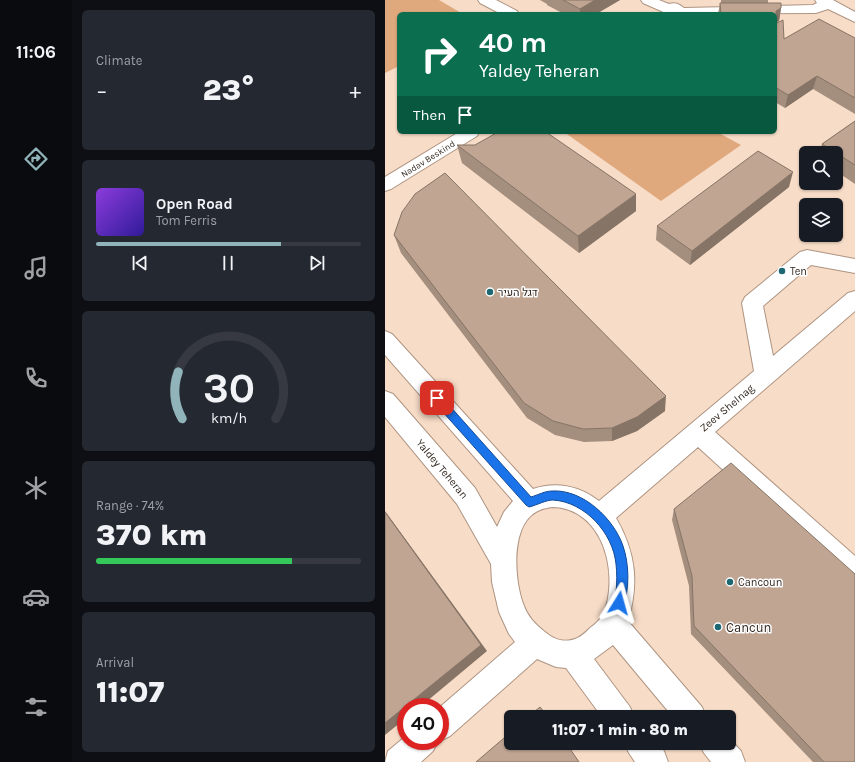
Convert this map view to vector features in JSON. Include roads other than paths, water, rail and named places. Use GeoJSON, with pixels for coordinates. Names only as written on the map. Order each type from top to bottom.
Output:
{"type":"FeatureCollection","features":[{"type":"Feature","properties":{"kind":"street"},"geometry":{"type":"LineString","coordinates":[[485,0],[508,12]]}},
{"type":"Feature","properties":{"kind":"street"},"geometry":{"type":"LineString","coordinates":[[648,0],[676,9],[822,4],[855,18]]}},
{"type":"Feature","properties":{"kind":"street"},"geometry":{"type":"LineString","coordinates":[[789,23],[822,4]]}},
{"type":"Feature","properties":{"kind":"street","name":"Nadav Beskind"},"geometry":{"type":"LineString","coordinates":[[385,185],[468,134]]}},
{"type":"Feature","properties":{"kind":"street"},"geometry":{"type":"LineString","coordinates":[[766,375],[752,303],[807,257],[855,266]]}},
{"type":"Feature","properties":{"kind":"street","name":"Zeev Shelnag"},"geometry":{"type":"LineString","coordinates":[[599,517],[855,299]]}},
{"type":"Feature","properties":{"kind":"street"},"geometry":{"type":"LineString","coordinates":[[385,340],[529,502]]}},
{"type":"Feature","properties":{"kind":"street","name":"Yaldey Teheran"},"geometry":{"type":"LineString","coordinates":[[385,401],[466,496],[504,563]]}},
{"type":"Feature","properties":{"kind":"street"},"geometry":{"type":"LineString","coordinates":[[698,432],[855,573]]}},
{"type":"Feature","properties":{"kind":"street"},"geometry":{"type":"LineString","coordinates":[[552,496],[568,498],[583,504],[599,517],[618,547],[621,564],[621,592],[613,624],[589,648],[573,654],[559,654],[545,649],[526,635],[515,618],[508,602],[504,563],[505,543],[511,522],[529,502],[552,496]]}},
{"type":"Feature","properties":{"kind":"street"},"geometry":{"type":"LineString","coordinates":[[613,624],[686,710]]}},
{"type":"Feature","properties":{"kind":"street"},"geometry":{"type":"LineString","coordinates":[[449,718],[536,642]]}},
{"type":"Feature","properties":{"kind":"street"},"geometry":{"type":"LineString","coordinates":[[573,654],[615,710]]}},
{"type":"Feature","properties":{"kind":"street"},"geometry":{"type":"LineString","coordinates":[[399,762],[413,750]]}},
{"type":"Feature","properties":{"kind":"street"},"geometry":{"type":"LineString","coordinates":[[644,750],[653,762]]}},
{"type":"Feature","properties":{"kind":"street"},"geometry":{"type":"LineString","coordinates":[[720,750],[730,762]]}},
{"type":"Feature","properties":{"kind":"place","name":"Ten"},"geometry":{"type":"Point","coordinates":[782,271]}},
{"type":"Feature","properties":{"kind":"place","name":"דגל העיר"},"geometry":{"type":"Point","coordinates":[490,292]}},
{"type":"Feature","properties":{"kind":"place","name":"Cancoun"},"geometry":{"type":"Point","coordinates":[730,582]}},
{"type":"Feature","properties":{"kind":"place","name":"Cancun"},"geometry":{"type":"Point","coordinates":[718,627]}}]}
